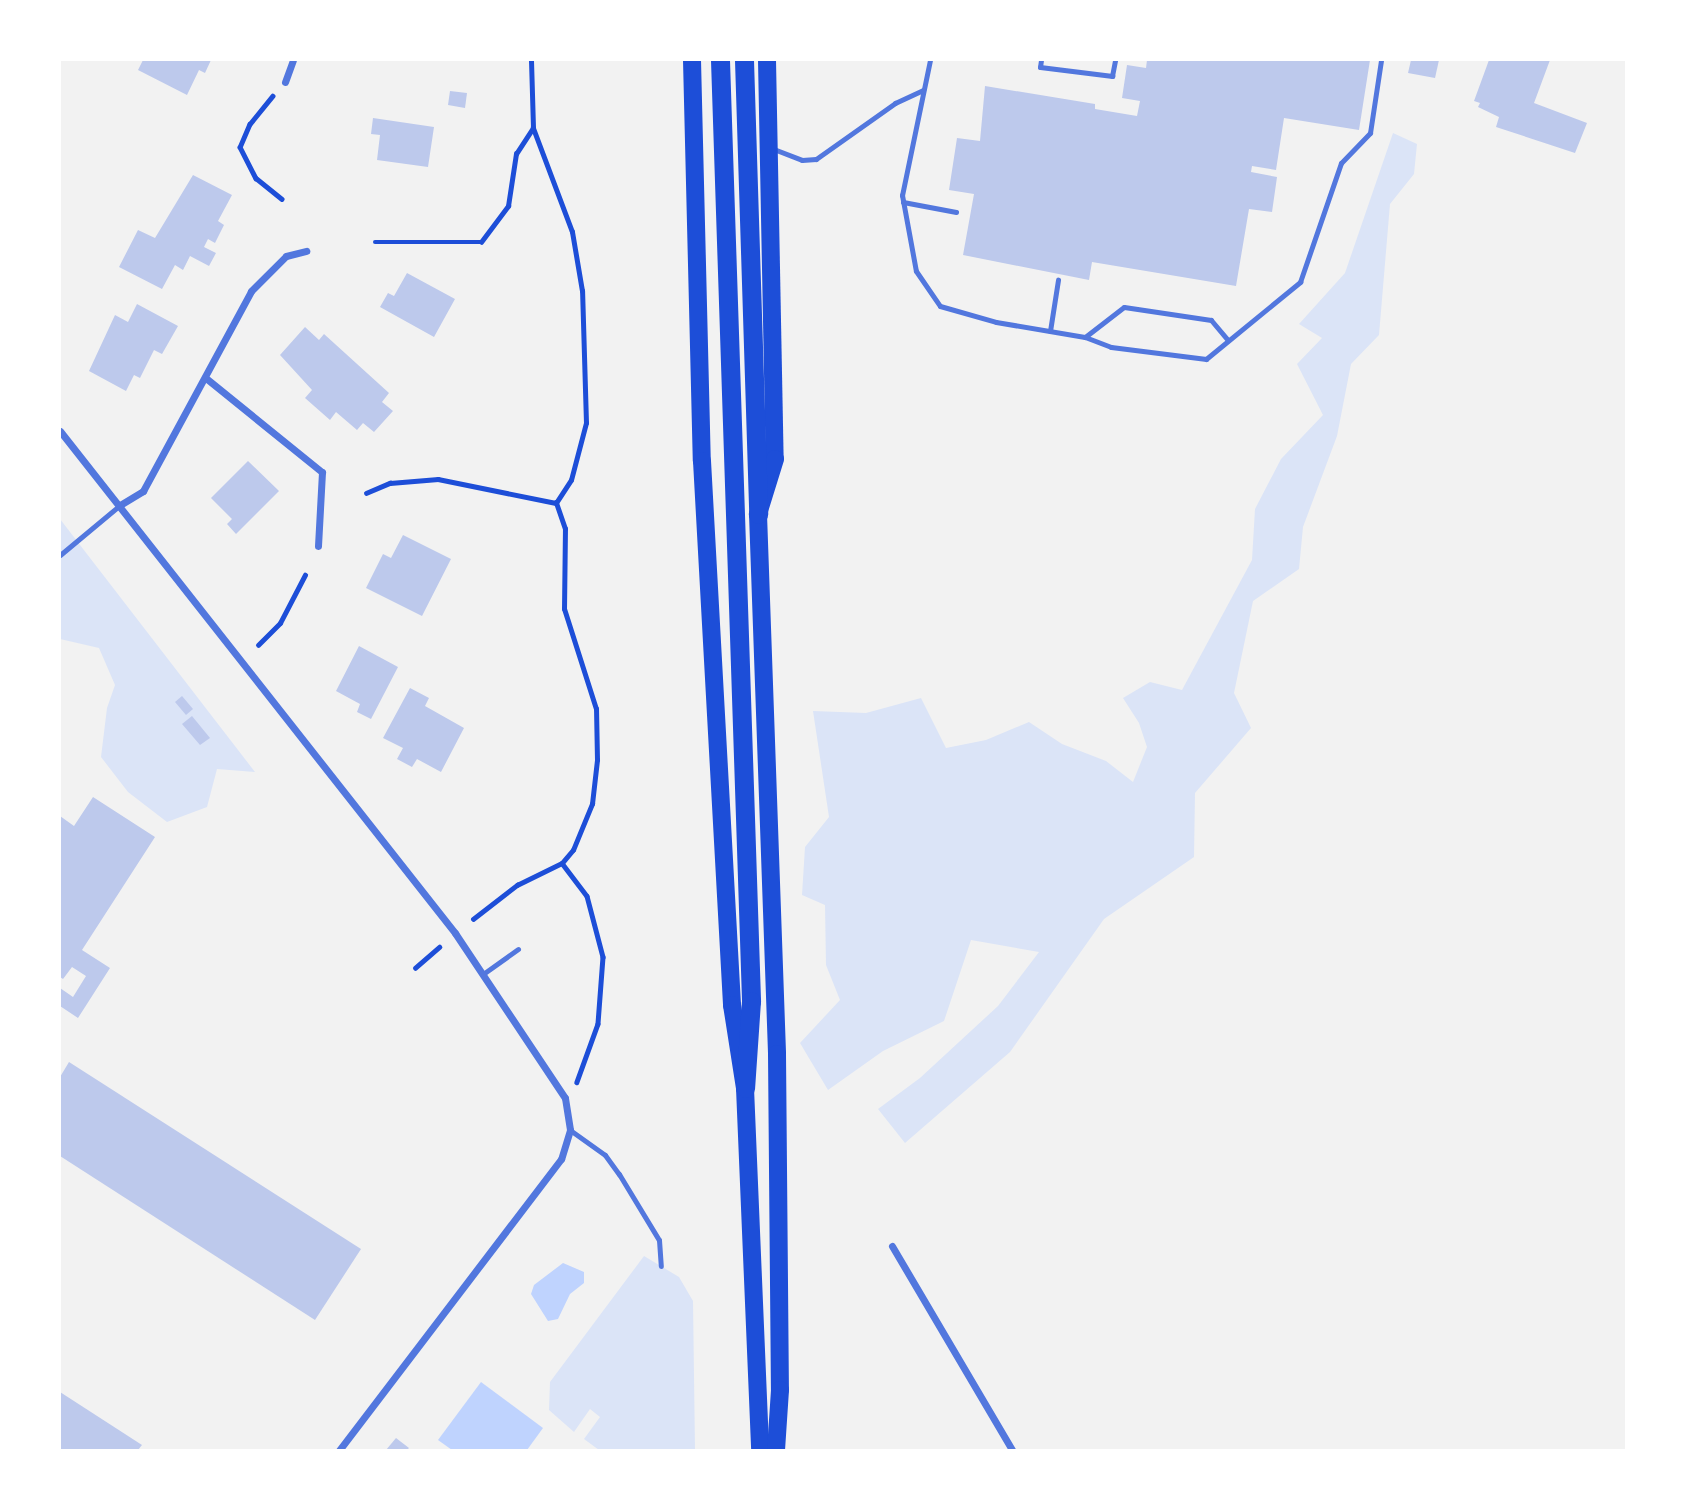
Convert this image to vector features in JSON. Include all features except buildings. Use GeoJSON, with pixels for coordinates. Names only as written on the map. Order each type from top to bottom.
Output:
{"type":"FeatureCollection","features":[{"type":"Feature","properties":{"kind":"highway"},"geometry":{"type":"LineString","coordinates":[[720,60],[751,1001],[744,1088]]}},
{"type":"Feature","properties":{"kind":"highway"},"geometry":{"type":"LineString","coordinates":[[744,60],[758,514]]}},
{"type":"Feature","properties":{"kind":"main road"},"geometry":{"type":"LineString","coordinates":[[692,60],[703,475],[732,1005],[744,1088],[760,1451]]}},
{"type":"Feature","properties":{"kind":"main road"},"geometry":{"type":"LineString","coordinates":[[767,60],[775,459],[758,514],[777,1054],[780,1390],[776,1451]]}},
{"type":"Feature","properties":{"kind":"street"},"geometry":{"type":"LineString","coordinates":[[285,82],[293,60]]}},
{"type":"Feature","properties":{"kind":"street"},"geometry":{"type":"LineString","coordinates":[[120,505],[143,491],[207,379],[251,290],[286,256],[306,251]]}},
{"type":"Feature","properties":{"kind":"street"},"geometry":{"type":"LineString","coordinates":[[207,379],[322,472],[318,546]]}},
{"type":"Feature","properties":{"kind":"street"},"geometry":{"type":"LineString","coordinates":[[60,431],[455,933],[565,1098],[570,1130],[561,1159],[339,1451]]}},
{"type":"Feature","properties":{"kind":"street"},"geometry":{"type":"LineString","coordinates":[[892,1246],[1012,1451]]}},
{"type":"Feature","properties":{"kind":"lane"},"geometry":{"type":"LineString","coordinates":[[930,60],[903,202],[916,271],[940,306],[1085,337],[1111,347],[1206,359],[1300,282],[1341,163],[1370,133],[1381,60]]}},
{"type":"Feature","properties":{"kind":"lane"},"geometry":{"type":"LineString","coordinates":[[1041,60],[1040,67],[1112,76],[1115,60]]}},
{"type":"Feature","properties":{"kind":"lane"},"geometry":{"type":"LineString","coordinates":[[769,147],[794,158],[816,159],[895,103],[923,90]]}},
{"type":"Feature","properties":{"kind":"lane"},"geometry":{"type":"LineString","coordinates":[[903,202],[956,212]]}},
{"type":"Feature","properties":{"kind":"lane"},"geometry":{"type":"LineString","coordinates":[[1050,331],[1058,280]]}},
{"type":"Feature","properties":{"kind":"lane"},"geometry":{"type":"LineString","coordinates":[[1085,337],[1124,307],[1210,320],[1228,340]]}},
{"type":"Feature","properties":{"kind":"lane"},"geometry":{"type":"LineString","coordinates":[[60,555],[120,505]]}},
{"type":"Feature","properties":{"kind":"lane"},"geometry":{"type":"LineString","coordinates":[[483,974],[518,949]]}},
{"type":"Feature","properties":{"kind":"lane"},"geometry":{"type":"LineString","coordinates":[[570,1130],[606,1155],[619,1174],[659,1240],[661,1266]]}},
{"type":"Feature","properties":{"kind":"path"},"geometry":{"type":"LineString","coordinates":[[531,60],[533,128],[572,232],[582,291],[587,366],[586,423],[571,480],[556,503]]}},
{"type":"Feature","properties":{"kind":"path"},"geometry":{"type":"LineString","coordinates":[[282,199],[256,178],[240,147],[250,124],[285,82]]}},
{"type":"Feature","properties":{"kind":"path"},"geometry":{"type":"LineString","coordinates":[[375,242],[481,242],[508,206],[516,154],[533,128]]}},
{"type":"Feature","properties":{"kind":"path"},"geometry":{"type":"LineString","coordinates":[[366,493],[390,483],[438,479],[556,503]]}},
{"type":"Feature","properties":{"kind":"path"},"geometry":{"type":"LineString","coordinates":[[473,919],[517,885],[562,863],[573,850],[592,804],[597,747],[596,709],[564,609],[565,529],[556,503]]}},
{"type":"Feature","properties":{"kind":"path"},"geometry":{"type":"LineString","coordinates":[[258,645],[280,623],[305,575]]}},
{"type":"Feature","properties":{"kind":"path"},"geometry":{"type":"LineString","coordinates":[[562,863],[587,896],[603,957],[598,1024],[588,1062],[575,1085]]}},
{"type":"Feature","properties":{"kind":"path"},"geometry":{"type":"LineString","coordinates":[[415,968],[439,947]]}},
{"type":"Feature","properties":{"kind":"shaded area"},"geometry":{"type":"Polygon","coordinates":[[[1393,133],[1417,144],[1414,174],[1390,204],[1379,335],[1351,364],[1337,436],[1303,527],[1299,569],[1253,601],[1234,693],[1251,728],[1195,793],[1194,857],[1104,919],[1010,1052],[905,1143],[878,1109],[920,1078],[998,1006],[1039,952],[971,940],[944,1021],[883,1051],[828,1090],[800,1043],[840,1000],[826,965],[825,905],[802,895],[805,847],[829,817],[813,711],[866,713],[921,698],[946,748],[986,740],[1029,722],[1062,744],[1106,761],[1133,782],[1147,747],[1139,723],[1123,698],[1150,682],[1182,690],[1252,560],[1255,509],[1281,459],[1323,415],[1297,364],[1322,338],[1299,324],[1345,273],[1393,133]]]}},
{"type":"Feature","properties":{"kind":"shaded area"},"geometry":{"type":"Polygon","coordinates":[[[60,519],[255,772],[217,769],[207,807],[167,822],[128,792],[101,757],[107,708],[115,685],[99,648],[60,639],[60,519]]]}},
{"type":"Feature","properties":{"kind":"shaded area"},"geometry":{"type":"Polygon","coordinates":[[[644,1256],[679,1277],[693,1301],[695,1450],[599,1450],[584,1439],[600,1417],[590,1409],[574,1432],[549,1410],[550,1382],[644,1256]]]}},
{"type":"Feature","properties":{"kind":"water"},"geometry":{"type":"Polygon","coordinates":[[[563,1263],[584,1272],[584,1283],[570,1294],[558,1319],[548,1321],[531,1294],[534,1285],[563,1263]]]}},
{"type":"Feature","properties":{"kind":"water"},"geometry":{"type":"Polygon","coordinates":[[[481,1382],[543,1428],[527,1450],[452,1450],[438,1440],[481,1382]]]}}]}
